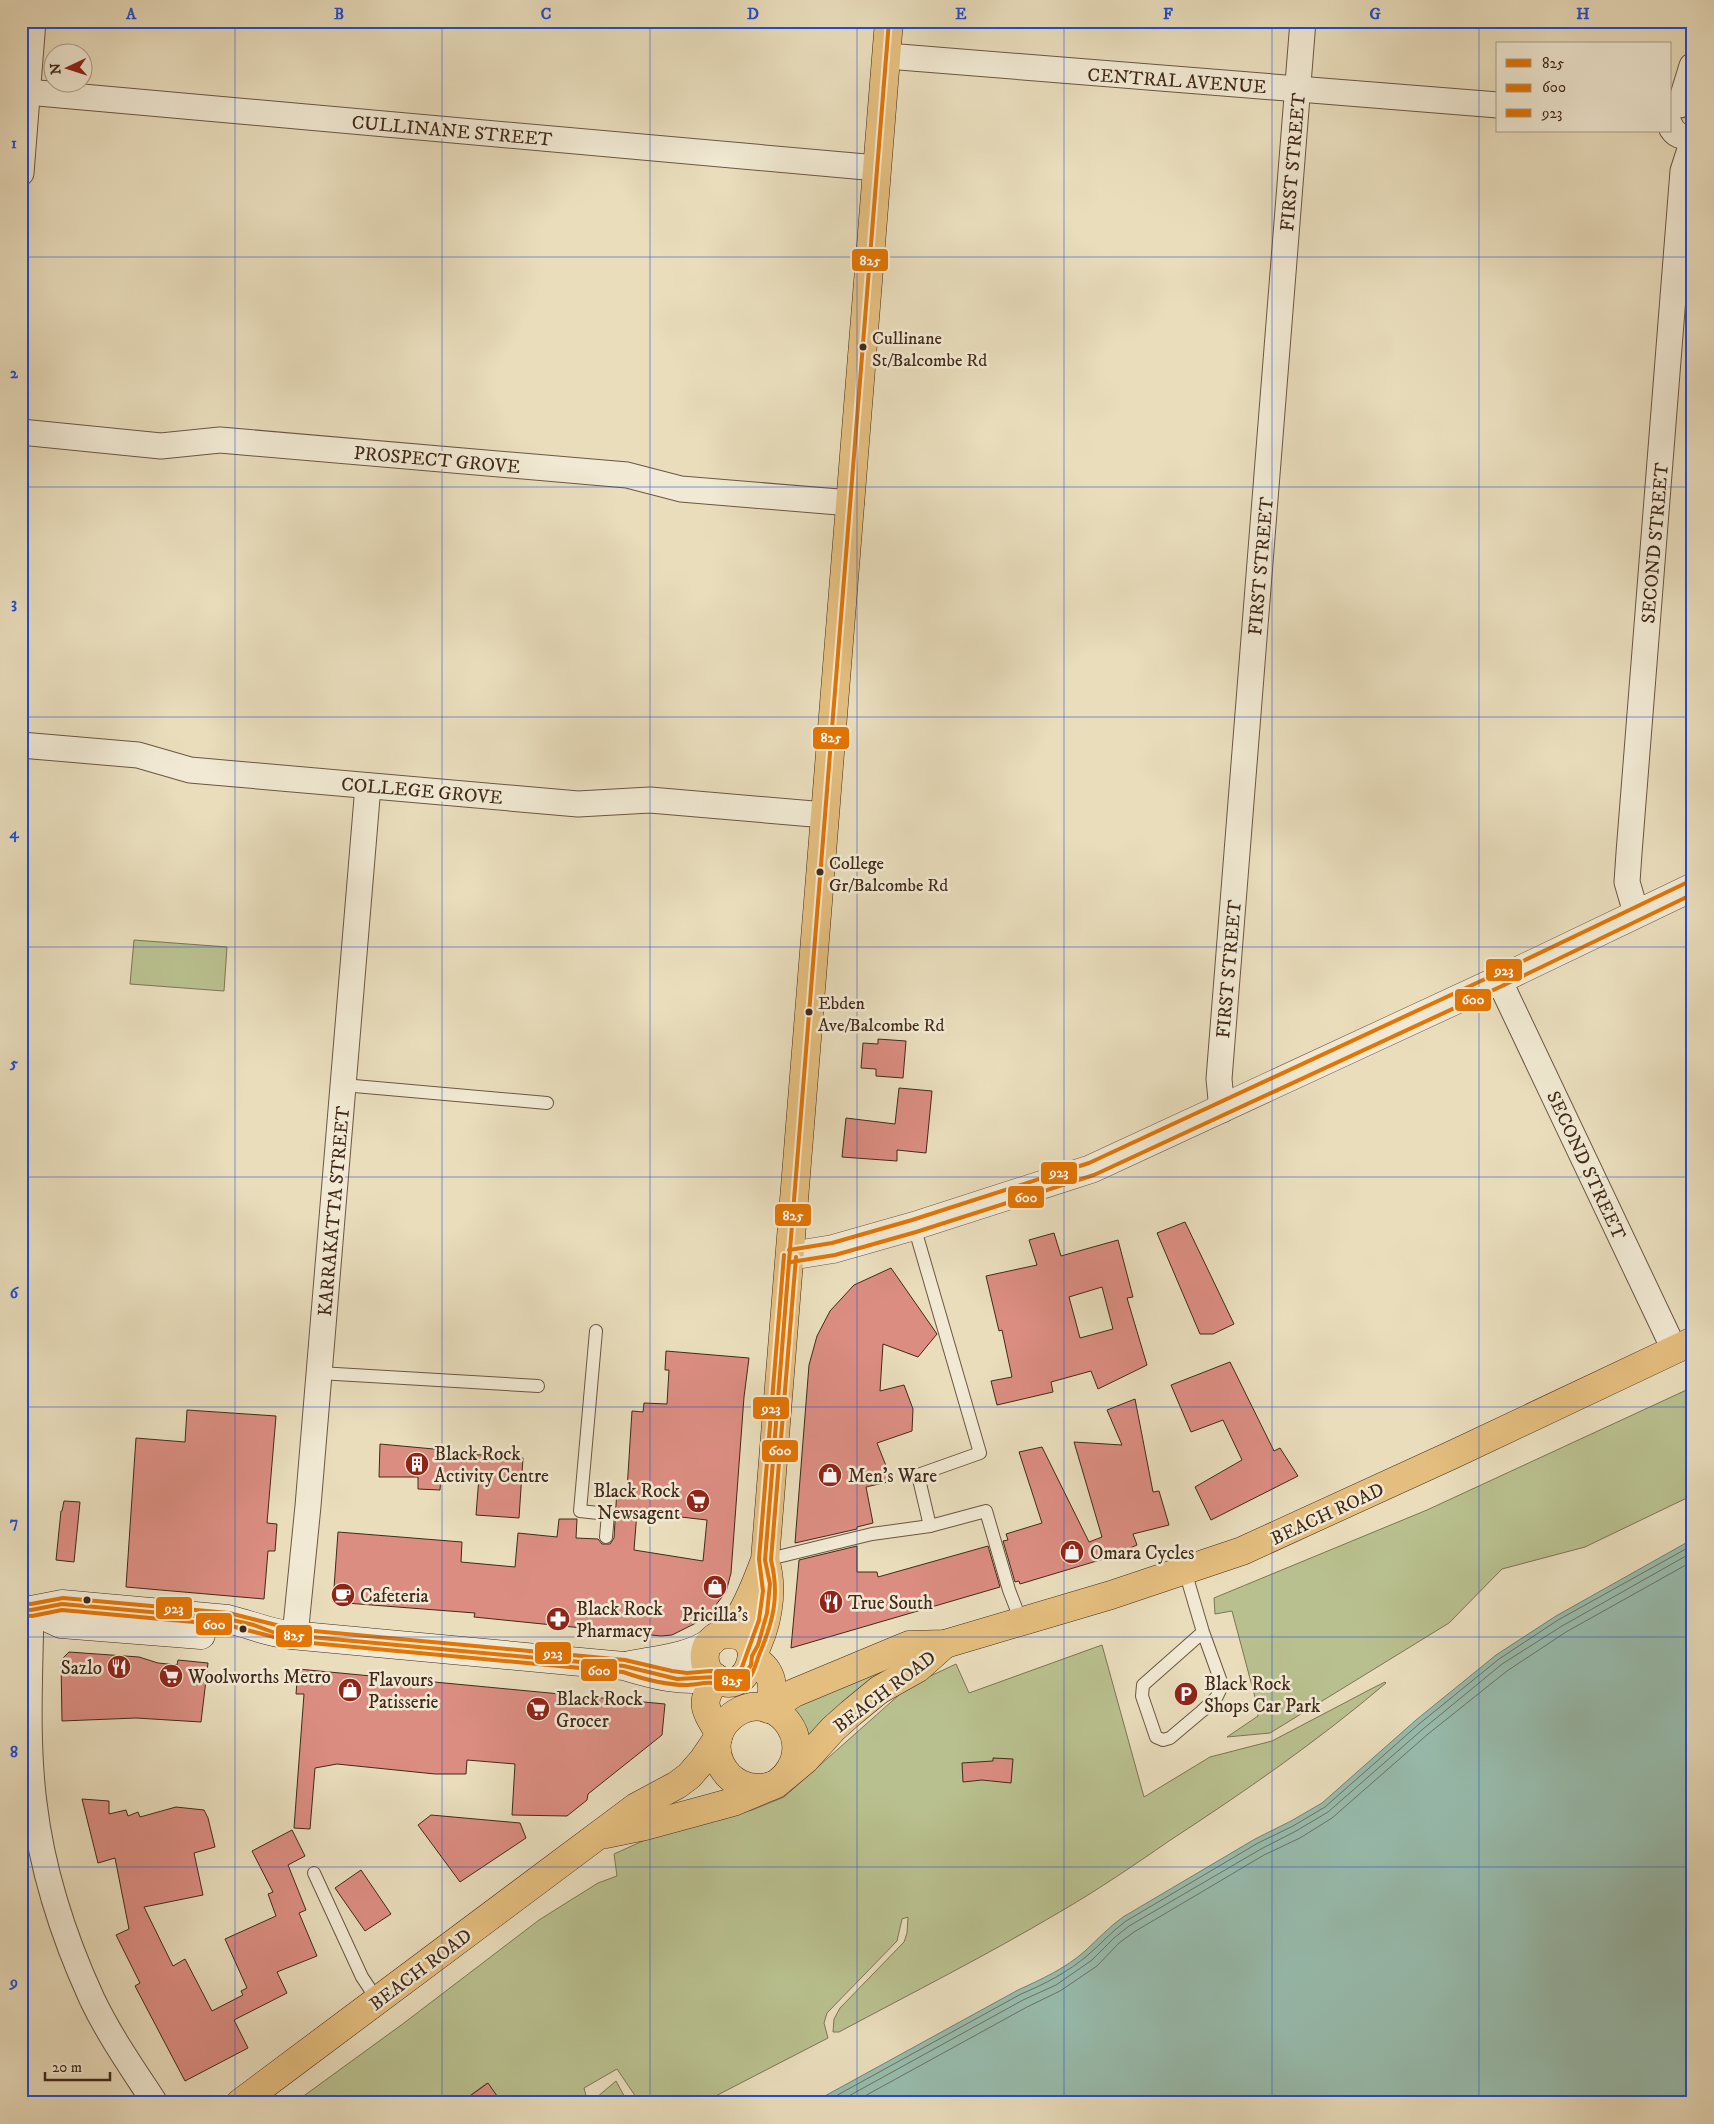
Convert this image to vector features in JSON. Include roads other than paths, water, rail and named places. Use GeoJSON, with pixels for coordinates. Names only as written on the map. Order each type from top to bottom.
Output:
{"type":"FeatureCollection","features":[{"type":"Feature","properties":{"kind":"main road"},"geometry":{"type":"LineString","coordinates":[[765,1560],[770,1578],[770,1591],[758,1645],[749,1669],[741,1678],[730,1681],[716,1678],[708,1670],[705,1661],[706,1650],[740,1615],[765,1560],[889,21]]}},
{"type":"Feature","properties":{"kind":"main road","name":"BEACH ROAD"},"geometry":{"type":"LineString","coordinates":[[240,2103],[378,2001],[533,1882],[600,1835],[636,1806],[677,1785],[689,1776],[703,1760],[726,1722],[741,1710],[758,1707],[769,1709],[794,1693],[909,1645],[945,1644],[1185,1572],[1272,1539],[1684,1345]]}},
{"type":"Feature","properties":{"kind":"main road"},"geometry":{"type":"LineString","coordinates":[[716,1678],[708,1691],[705,1706],[719,1736],[718,1758],[728,1776],[737,1782],[751,1787],[777,1782],[793,1766],[797,1754],[797,1742],[794,1731],[787,1721],[769,1709],[772,1681],[766,1667],[752,1657],[750,1648],[742,1638],[731,1634],[717,1638]]}},
{"type":"Feature","properties":{"kind":"main road","name":"BEACH ROAD"},"geometry":{"type":"LineString","coordinates":[[600,1835],[645,1826],[733,1802],[777,1782],[805,1760],[851,1712],[879,1690],[918,1668],[945,1644]]}},
{"type":"Feature","properties":{"kind":"street"},"geometry":{"type":"LineString","coordinates":[[21,172],[27,92],[26,58],[33,21]]}},
{"type":"Feature","properties":{"kind":"street","name":"FIRST STREET"},"geometry":{"type":"LineString","coordinates":[[1222,1110],[1219,1079],[1303,21]]}},
{"type":"Feature","properties":{"kind":"street","name":"CENTRAL AVENUE"},"geometry":{"type":"LineString","coordinates":[[886,56],[1496,105]]}},
{"type":"Feature","properties":{"kind":"street","name":"SECOND STREET"},"geometry":{"type":"LineString","coordinates":[[1636,913],[1627,882],[1683,171],[1678,122],[1692,65]]}},
{"type":"Feature","properties":{"kind":"street","name":"CULLINANE STREET"},"geometry":{"type":"LineString","coordinates":[[27,92],[877,168]]}},
{"type":"Feature","properties":{"kind":"street","name":"PROSPECT GROVE"},"geometry":{"type":"LineString","coordinates":[[21,432],[161,446],[220,440],[607,473],[627,475],[681,489],[850,503]]}},
{"type":"Feature","properties":{"kind":"street","name":"COLLEGE GROVE"},"geometry":{"type":"LineString","coordinates":[[21,745],[138,755],[190,770],[368,786],[578,804],[650,800],[825,815]]}},
{"type":"Feature","properties":{"kind":"street","name":"KARRAKATTA STREET"},"geometry":{"type":"LineString","coordinates":[[287,1635],[308,1506],[368,786]]}},
{"type":"Feature","properties":{"kind":"street"},"geometry":{"type":"LineString","coordinates":[[790,1256],[833,1249],[914,1226],[1091,1169],[1222,1110],[1693,887]]}},
{"type":"Feature","properties":{"kind":"street","name":"SECOND STREET"},"geometry":{"type":"LineString","coordinates":[[1499,980],[1684,1345]]}},
{"type":"Feature","properties":{"kind":"street"},"geometry":{"type":"LineString","coordinates":[[154,2103],[93,2000],[30,1836],[34,1803],[31,1770],[26,1610],[62,1604],[228,1619],[287,1635],[624,1666],[668,1678],[716,1678]]}},
{"type":"Feature","properties":{"kind":"street"},"geometry":{"type":"LineString","coordinates":[[624,1666],[675,1656],[702,1648],[717,1638]]}},
{"type":"Feature","properties":{"kind":"lane"},"geometry":{"type":"LineString","coordinates":[[343,1085],[547,1102]]}},
{"type":"Feature","properties":{"kind":"lane"},"geometry":{"type":"LineString","coordinates":[[914,1226],[980,1453],[918,1475],[930,1526]]}},
{"type":"Feature","properties":{"kind":"lane"},"geometry":{"type":"LineString","coordinates":[[596,1331],[580,1511],[608,1514],[606,1537]]}},
{"type":"Feature","properties":{"kind":"lane"},"geometry":{"type":"LineString","coordinates":[[319,1373],[538,1386]]}},
{"type":"Feature","properties":{"kind":"lane"},"geometry":{"type":"LineString","coordinates":[[765,1560],[872,1534],[930,1526],[986,1511],[1020,1621]]}},
{"type":"Feature","properties":{"kind":"lane"},"geometry":{"type":"LineString","coordinates":[[1185,1572],[1202,1632],[1220,1679],[1220,1690],[1216,1698],[1206,1707],[1170,1738],[1163,1740],[1156,1737],[1142,1696],[1143,1685],[1202,1632]]}},
{"type":"Feature","properties":{"kind":"lane"},"geometry":{"type":"LineString","coordinates":[[314,1874],[362,1978],[378,2001]]}},
{"type":"Feature","properties":{"kind":"water"},"geometry":{"type":"Polygon","coordinates":[[[1693,1539],[1693,2103],[812,2103],[1018,1990],[1062,1968],[1078,1957],[1123,1917],[1255,1839],[1322,1803],[1416,1720],[1496,1655],[1556,1616],[1693,1539]]]}},
{"type":"Feature","properties":{"kind":"place","name":"Cullinane St/Balcombe Rd"},"geometry":{"type":"Point","coordinates":[863,347]}},
{"type":"Feature","properties":{"kind":"place","name":"College Gr/Balcombe Rd"},"geometry":{"type":"Point","coordinates":[820,872]}},
{"type":"Feature","properties":{"kind":"place","name":"Ebden Ave/Balcombe Rd"},"geometry":{"type":"Point","coordinates":[809,1012]}},
{"type":"Feature","properties":{"kind":"place","name":"Black Rock Activity Centre"},"geometry":{"type":"Point","coordinates":[417,1464]}},
{"type":"Feature","properties":{"kind":"place","name":"Men's Ware"},"geometry":{"type":"Point","coordinates":[830,1475]}},
{"type":"Feature","properties":{"kind":"place","name":"Black Rock Newsagent"},"geometry":{"type":"Point","coordinates":[698,1501]}},
{"type":"Feature","properties":{"kind":"place","name":"Omara Cycles"},"geometry":{"type":"Point","coordinates":[1072,1552]}},
{"type":"Feature","properties":{"kind":"place","name":"Pricilla's"},"geometry":{"type":"Point","coordinates":[715,1587]}},
{"type":"Feature","properties":{"kind":"place","name":"Cafeteria"},"geometry":{"type":"Point","coordinates":[343,1595]}},
{"type":"Feature","properties":{"kind":"place","name":"True South"},"geometry":{"type":"Point","coordinates":[831,1602]}},
{"type":"Feature","properties":{"kind":"place","name":"Black Rock Pharmacy"},"geometry":{"type":"Point","coordinates":[558,1619]}},
{"type":"Feature","properties":{"kind":"place","name":"Sazlo"},"geometry":{"type":"Point","coordinates":[119,1667]}},
{"type":"Feature","properties":{"kind":"place","name":"Woolworths Metro"},"geometry":{"type":"Point","coordinates":[171,1676]}},
{"type":"Feature","properties":{"kind":"place","name":"Flavours Patisserie"},"geometry":{"type":"Point","coordinates":[350,1690]}},
{"type":"Feature","properties":{"kind":"place","name":"Black Rock Shops Car Park"},"geometry":{"type":"Point","coordinates":[1186,1694]}},
{"type":"Feature","properties":{"kind":"place","name":"Black Rock Grocer"},"geometry":{"type":"Point","coordinates":[538,1709]}}]}
